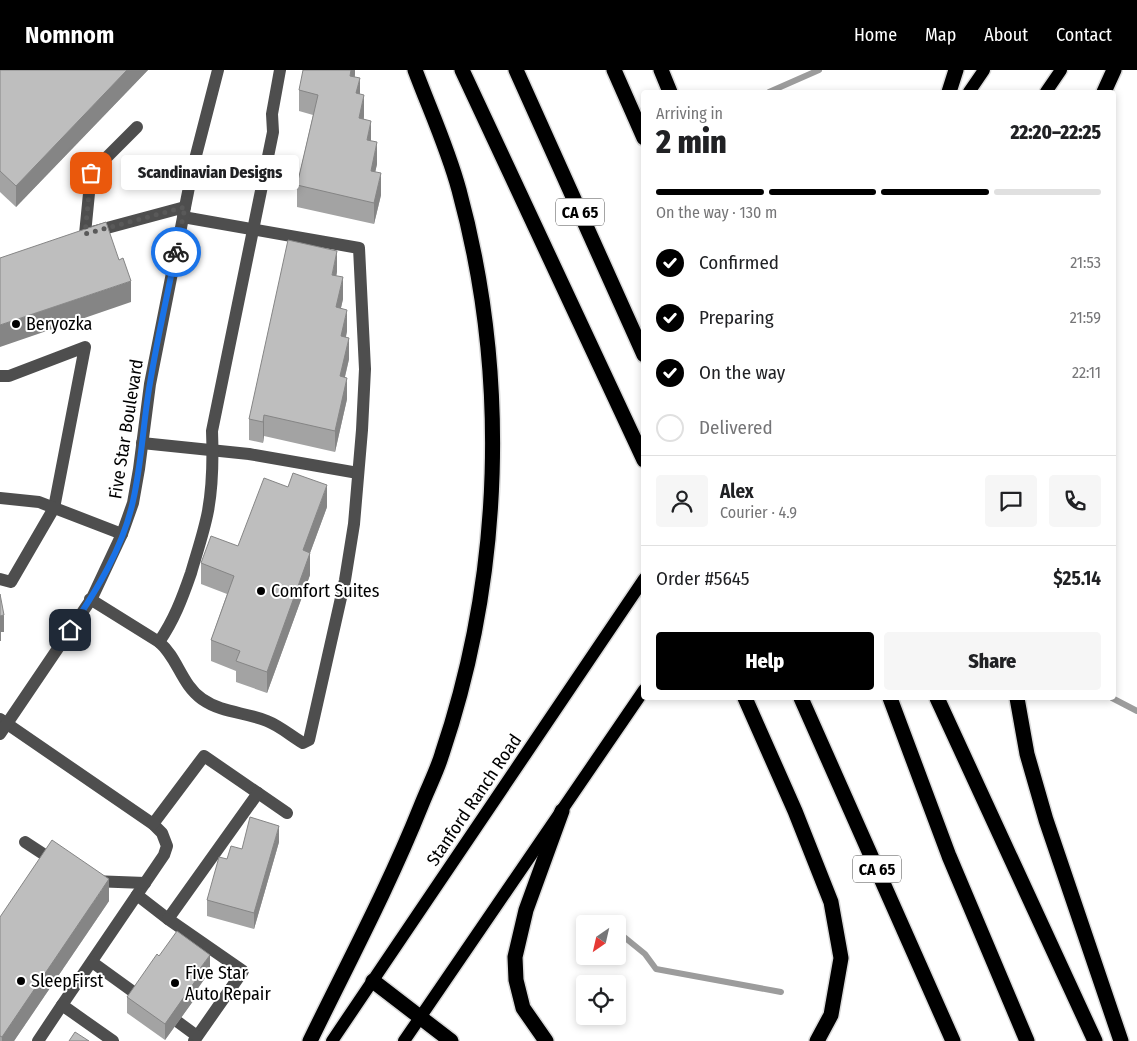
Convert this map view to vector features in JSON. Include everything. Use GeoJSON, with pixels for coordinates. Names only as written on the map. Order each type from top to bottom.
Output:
{"type":"FeatureCollection","features":[{"type":"Feature","properties":{"kind":"highway"},"geometry":{"type":"LineString","coordinates":[[310,1041],[381,896],[442,754],[466,671],[481,600],[488,546],[492,477],[492,415],[488,351],[479,286],[467,222],[458,188],[415,70]]}},
{"type":"Feature","properties":{"kind":"highway"},"geometry":{"type":"LineString","coordinates":[[462,70],[641,454]]}},
{"type":"Feature","properties":{"kind":"highway","name":"CA 65"},"geometry":{"type":"LineString","coordinates":[[516,70],[641,347]]}},
{"type":"Feature","properties":{"kind":"highway"},"geometry":{"type":"LineString","coordinates":[[614,70],[641,131]]}},
{"type":"Feature","properties":{"kind":"highway"},"geometry":{"type":"LineString","coordinates":[[661,70],[669,90]]}},
{"type":"Feature","properties":{"kind":"highway"},"geometry":{"type":"LineString","coordinates":[[950,90],[956,70]]}},
{"type":"Feature","properties":{"kind":"highway"},"geometry":{"type":"LineString","coordinates":[[1105,90],[1114,70]]}},
{"type":"Feature","properties":{"kind":"highway"},"geometry":{"type":"LineString","coordinates":[[746,700],[795,811],[831,902],[841,958],[831,1015],[817,1041]]}},
{"type":"Feature","properties":{"kind":"highway","name":"CA 65"},"geometry":{"type":"LineString","coordinates":[[801,700],[953,1041]]}},
{"type":"Feature","properties":{"kind":"highway"},"geometry":{"type":"LineString","coordinates":[[891,700],[949,856],[1027,1041]]}},
{"type":"Feature","properties":{"kind":"highway"},"geometry":{"type":"LineString","coordinates":[[938,700],[1095,1041]]}},
{"type":"Feature","properties":{"kind":"highway"},"geometry":{"type":"LineString","coordinates":[[1017,700],[1027,754],[1046,820],[1121,1041]]}},
{"type":"Feature","properties":{"kind":"highway"},"geometry":{"type":"LineString","coordinates":[[546,1041],[523,1008],[516,980],[515,957],[526,910],[562,811]]}},
{"type":"Feature","properties":{"kind":"highway"},"geometry":{"type":"LineString","coordinates":[[374,981],[451,1041]]}},
{"type":"Feature","properties":{"kind":"main road"},"geometry":{"type":"LineString","coordinates":[[970,90],[984,70]]}},
{"type":"Feature","properties":{"kind":"main road"},"geometry":{"type":"LineString","coordinates":[[1047,90],[1061,70]]}},
{"type":"Feature","properties":{"kind":"main road","name":"Stanford Ranch Road"},"geometry":{"type":"LineString","coordinates":[[332,1041],[641,583]]}},
{"type":"Feature","properties":{"kind":"main road"},"geometry":{"type":"LineString","coordinates":[[404,1041],[641,694]]}},
{"type":"Feature","properties":{"kind":"street","name":"Five Star Boulevard"},"geometry":{"type":"LineString","coordinates":[[2,726],[90,599],[107,568],[133,503],[150,384],[193,167],[218,70]]}},
{"type":"Feature","properties":{"kind":"street"},"geometry":{"type":"LineString","coordinates":[[159,642],[172,622],[202,540],[208,510],[213,450],[212,430],[273,132],[272,114],[280,70]]}},
{"type":"Feature","properties":{"kind":"street"},"geometry":{"type":"LineString","coordinates":[[90,599],[159,642],[168,650],[183,680],[202,700],[223,709],[271,723],[303,743],[309,740],[346,580],[354,524],[362,430],[364,369],[360,248],[254,230],[184,212],[80,235],[91,173],[137,127]]}},
{"type":"Feature","properties":{"kind":"street"},"geometry":{"type":"LineString","coordinates":[[0,376],[9,376],[85,347],[54,508],[11,582],[0,579]]}},
{"type":"Feature","properties":{"kind":"street"},"geometry":{"type":"LineString","coordinates":[[142,443],[249,454],[358,473]]}},
{"type":"Feature","properties":{"kind":"street"},"geometry":{"type":"LineString","coordinates":[[0,498],[39,502],[122,534]]}},
{"type":"Feature","properties":{"kind":"street"},"geometry":{"type":"LineString","coordinates":[[2,726],[153,824],[162,833],[167,846],[164,855],[38,1041]]}},
{"type":"Feature","properties":{"kind":"street"},"geometry":{"type":"LineString","coordinates":[[153,824],[204,756],[288,813]]}},
{"type":"Feature","properties":{"kind":"street"},"geometry":{"type":"LineString","coordinates":[[168,919],[258,793]]}},
{"type":"Feature","properties":{"kind":"street"},"geometry":{"type":"LineString","coordinates":[[24,842],[65,868]]}},
{"type":"Feature","properties":{"kind":"street"},"geometry":{"type":"LineString","coordinates":[[81,878],[94,882],[145,883]]}},
{"type":"Feature","properties":{"kind":"street"},"geometry":{"type":"LineString","coordinates":[[137,895],[243,971],[196,1039],[178,1022]]}},
{"type":"Feature","properties":{"kind":"street"},"geometry":{"type":"LineString","coordinates":[[92,962],[139,996]]}},
{"type":"Feature","properties":{"kind":"street"},"geometry":{"type":"LineString","coordinates":[[62,1005],[113,1041]]}},
{"type":"Feature","properties":{"kind":"building"},"geometry":{"type":"Polygon","coordinates":[[[0,70],[127,70],[16,186],[0,171],[0,70]]]}},
{"type":"Feature","properties":{"kind":"building"},"geometry":{"type":"Polygon","coordinates":[[[303,70],[351,70],[350,76],[360,78],[356,93],[364,95],[359,118],[371,121],[367,140],[377,142],[371,171],[381,173],[374,203],[297,185],[318,95],[299,90],[303,70]]]}},
{"type":"Feature","properties":{"kind":"building"},"geometry":{"type":"Polygon","coordinates":[[[106,222],[119,260],[123,258],[131,281],[0,325],[0,258],[106,222]]]}},
{"type":"Feature","properties":{"kind":"building"},"geometry":{"type":"Polygon","coordinates":[[[288,240],[337,251],[332,275],[343,277],[336,307],[347,310],[341,336],[349,338],[340,376],[347,378],[335,431],[264,415],[263,422],[249,419],[288,240]]]}},
{"type":"Feature","properties":{"kind":"building","name":"Comfort Suites"},"geometry":{"type":"Polygon","coordinates":[[[293,473],[327,485],[303,550],[310,553],[267,672],[236,661],[240,651],[211,640],[234,576],[201,563],[211,536],[238,546],[264,478],[288,487],[293,473]]]}},
{"type":"Feature","properties":{"kind":"building"},"geometry":{"type":"Polygon","coordinates":[[[0,594],[4,615],[0,616],[0,594]]]}},
{"type":"Feature","properties":{"kind":"building"},"geometry":{"type":"Polygon","coordinates":[[[250,817],[279,826],[254,913],[207,900],[219,857],[227,859],[231,846],[242,849],[250,817]]]}},
{"type":"Feature","properties":{"kind":"building"},"geometry":{"type":"Polygon","coordinates":[[[52,840],[109,879],[2,1037],[0,1036],[0,917],[52,840]]]}},
{"type":"Feature","properties":{"kind":"building","name":"Five Star Auto Repair"},"geometry":{"type":"Polygon","coordinates":[[[177,931],[210,955],[193,978],[196,980],[165,1024],[127,997],[157,954],[159,956],[177,931]]]}},
{"type":"Feature","properties":{"kind":"building"},"geometry":{"type":"Polygon","coordinates":[[[75,1032],[89,1041],[69,1041],[75,1032]]]}},
{"type":"Feature","properties":{"kind":"waterway"},"geometry":{"type":"LineString","coordinates":[[774,90],[819,70]]}},
{"type":"Feature","properties":{"kind":"waterway"},"geometry":{"type":"LineString","coordinates":[[1116,700],[1137,711]]}},
{"type":"Feature","properties":{"kind":"waterway"},"geometry":{"type":"LineString","coordinates":[[626,939],[645,954],[656,969],[781,992]]}},
{"type":"Feature","properties":{"kind":"way so far"},"geometry":{"type":"LineString","coordinates":[[91,173],[85,234],[185,207],[176,252]]}},
{"type":"Feature","properties":{"kind":"place","name":"Scandinavian Designs"},"geometry":{"type":"Point","coordinates":[91,173]}},
{"type":"Feature","properties":{"kind":"place","name":"Beryozka"},"geometry":{"type":"Point","coordinates":[16,324]}},
{"type":"Feature","properties":{"kind":"place","name":"Comfort Suites"},"geometry":{"type":"Point","coordinates":[261,591]}},
{"type":"Feature","properties":{"kind":"place","name":"SleepFirst"},"geometry":{"type":"Point","coordinates":[21,981]}},
{"type":"Feature","properties":{"kind":"place","name":"Five Star Auto Repair"},"geometry":{"type":"Point","coordinates":[175,983]}},
{"type":"Feature","properties":{"kind":"route"},"geometry":{"type":"LineString","coordinates":[[70,630],[92,598],[107,568],[133,503],[139,469],[145,412],[176,252]]}}]}
